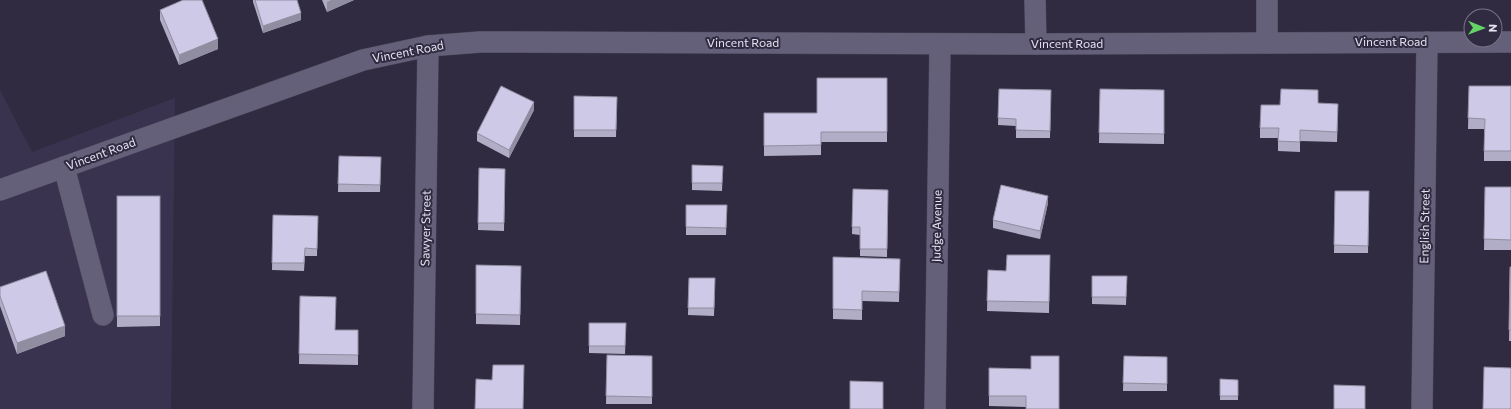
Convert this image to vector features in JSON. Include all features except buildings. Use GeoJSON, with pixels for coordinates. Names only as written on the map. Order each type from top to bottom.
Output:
{"type":"FeatureCollection","features":[{"type":"Feature","properties":{"kind":"street"},"geometry":{"type":"LineString","coordinates":[[1035,0],[1036,44]]}},
{"type":"Feature","properties":{"kind":"street"},"geometry":{"type":"LineString","coordinates":[[1267,0],[1267,43]]}},
{"type":"Feature","properties":{"kind":"street","name":"Vincent Road"},"geometry":{"type":"LineString","coordinates":[[0,190],[363,60],[428,46],[480,42],[1036,44],[1511,42]]}},
{"type":"Feature","properties":{"kind":"street","name":"English Street"},"geometry":{"type":"LineString","coordinates":[[1422,409],[1427,42]]}},
{"type":"Feature","properties":{"kind":"street","name":"Judge Avenue"},"geometry":{"type":"LineString","coordinates":[[935,409],[940,44]]}},
{"type":"Feature","properties":{"kind":"street","name":"Sawyer Street"},"geometry":{"type":"LineString","coordinates":[[423,409],[428,46]]}},
{"type":"Feature","properties":{"kind":"street"},"geometry":{"type":"LineString","coordinates":[[64,168],[103,315]]}},
{"type":"Feature","properties":{"kind":"shaded area"},"geometry":{"type":"Polygon","coordinates":[[[0,90],[32,152],[175,98],[171,409],[0,409],[0,90]]]}}]}
